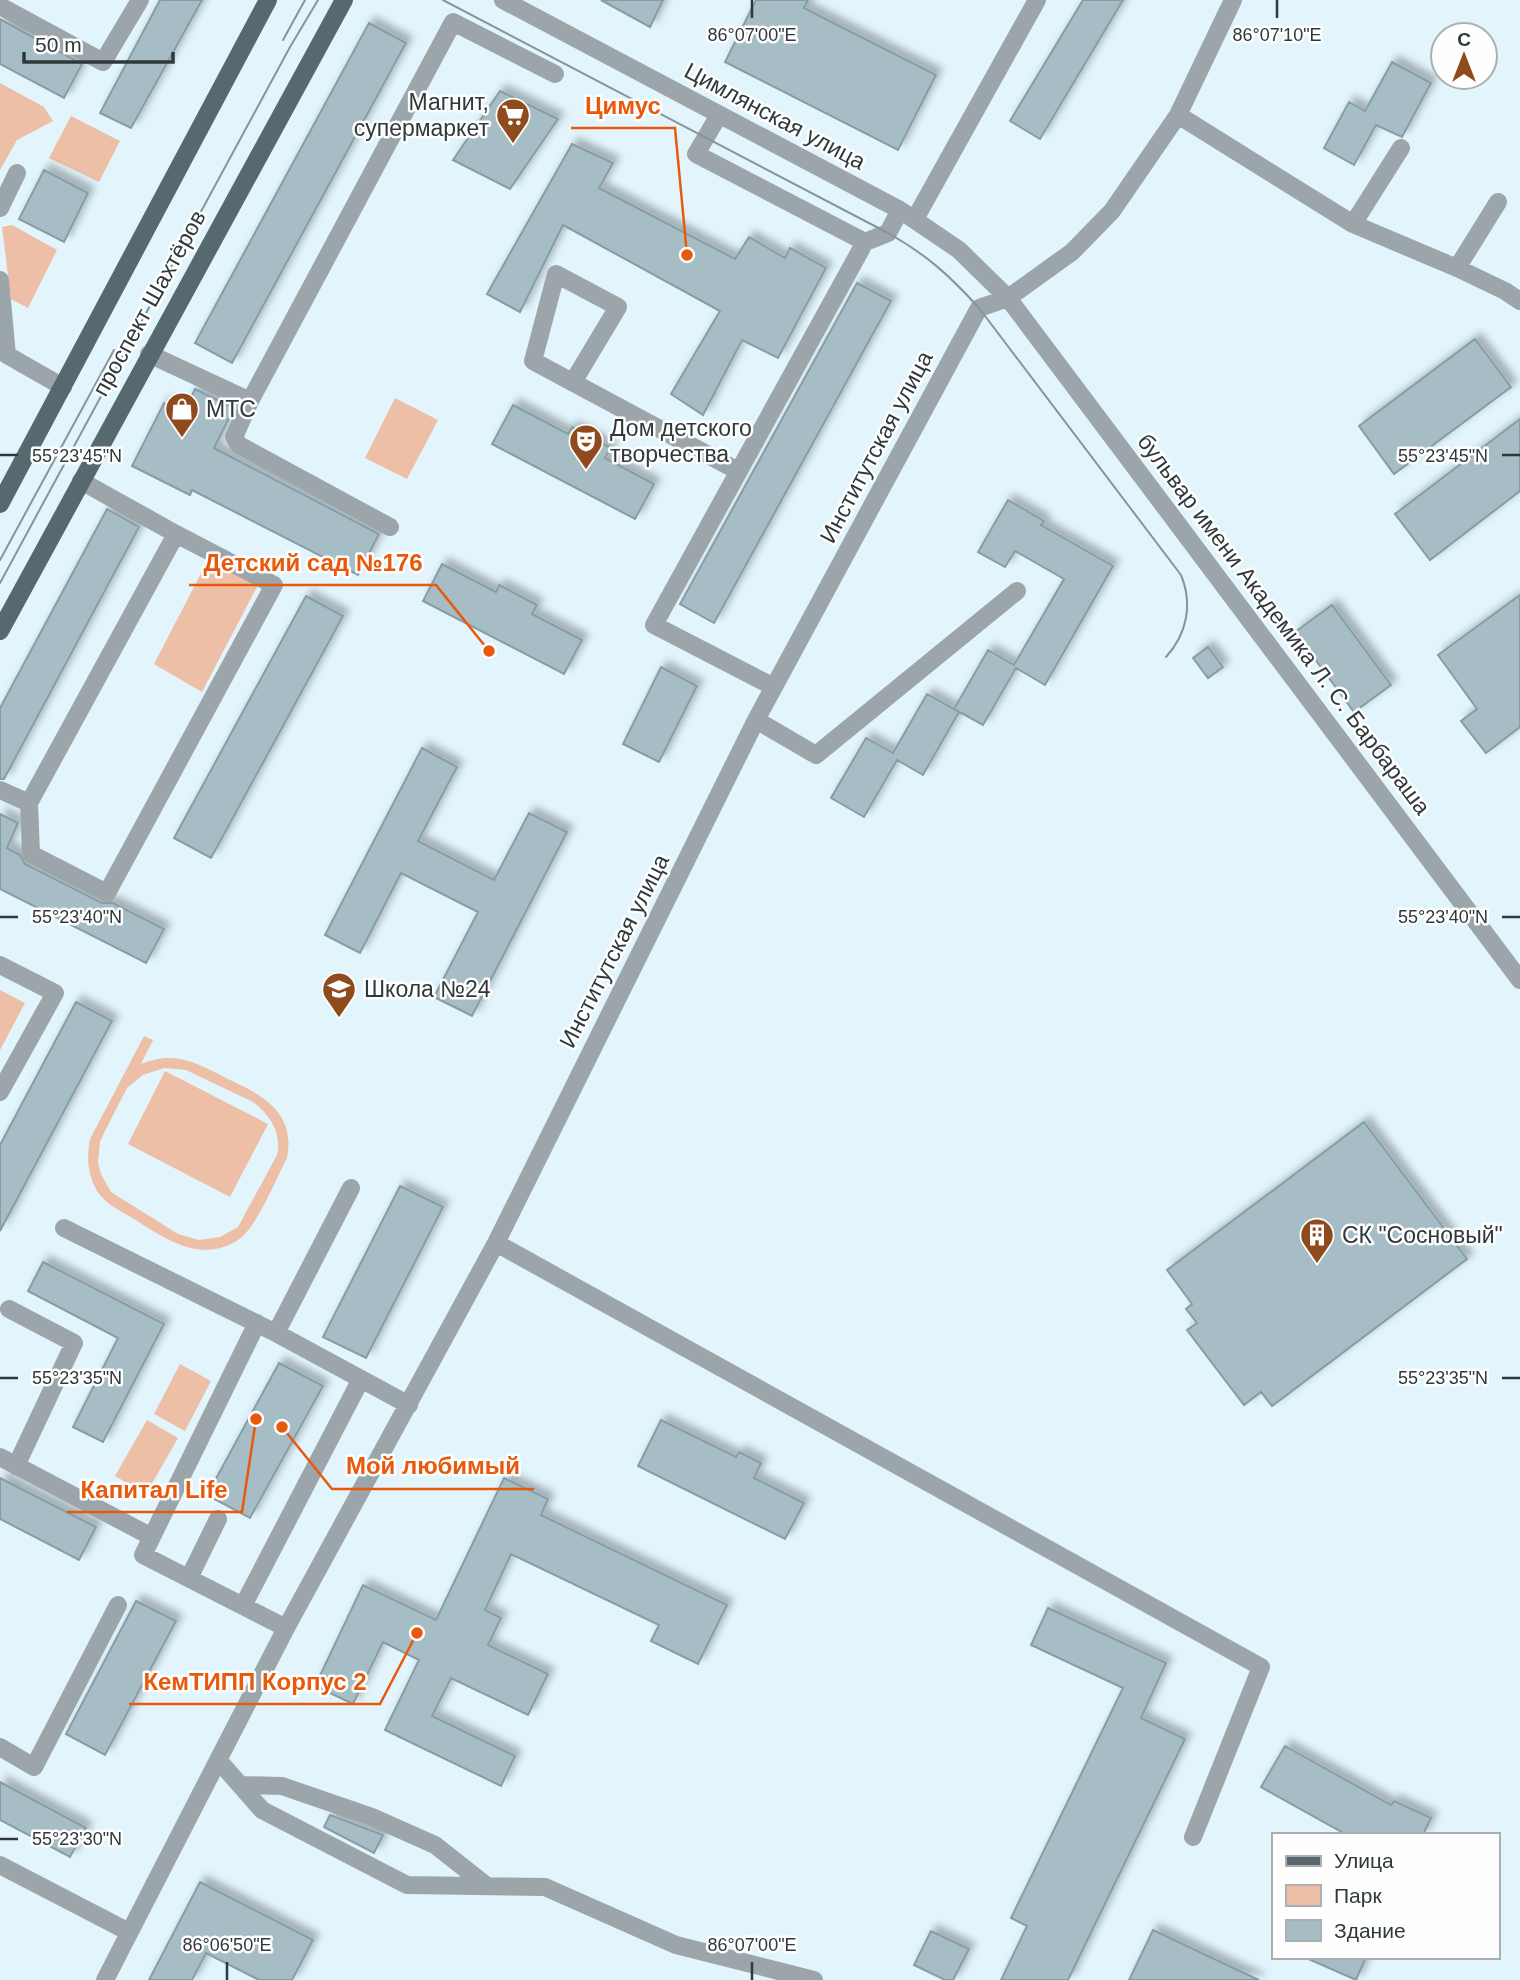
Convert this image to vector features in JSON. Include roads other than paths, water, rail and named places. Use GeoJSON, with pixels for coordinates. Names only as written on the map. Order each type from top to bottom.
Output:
{"type":"FeatureCollection","features":[{"type":"Feature","properties":{"kind":"main road","name":"проспект Шахтёров"},"geometry":{"type":"LineString","coordinates":[[0,503],[268,0]]}},
{"type":"Feature","properties":{"kind":"main road","name":"проспект Шахтёров"},"geometry":{"type":"LineString","coordinates":[[0,631],[344,0]]}},
{"type":"Feature","properties":{"kind":"street"},"geometry":{"type":"LineString","coordinates":[[0,6],[103,62],[140,0]]}},
{"type":"Feature","properties":{"kind":"street","name":"Цимлянская улица"},"geometry":{"type":"LineString","coordinates":[[503,0],[907,215],[959,250],[1008,298]]}},
{"type":"Feature","properties":{"kind":"street"},"geometry":{"type":"LineString","coordinates":[[774,687],[654,625],[865,242],[888,233],[907,215],[1037,0]]}},
{"type":"Feature","properties":{"kind":"street","name":"Институтская улица"},"geometry":{"type":"LineString","coordinates":[[105,1980],[286,1628],[496,1243],[756,720],[979,307],[1008,298],[1072,252],[1112,211],[1178,115],[1233,0]]}},
{"type":"Feature","properties":{"kind":"street"},"geometry":{"type":"LineString","coordinates":[[390,527],[239,445],[234,437],[250,401],[453,22],[555,74]]}},
{"type":"Feature","properties":{"kind":"street"},"geometry":{"type":"LineString","coordinates":[[719,115],[696,155],[865,242]]}},
{"type":"Feature","properties":{"kind":"street"},"geometry":{"type":"LineString","coordinates":[[1178,115],[1353,223],[1457,268],[1520,301]]}},
{"type":"Feature","properties":{"kind":"street"},"geometry":{"type":"LineString","coordinates":[[1353,223],[1401,148]]}},
{"type":"Feature","properties":{"kind":"street"},"geometry":{"type":"LineString","coordinates":[[0,208],[17,173]]}},
{"type":"Feature","properties":{"kind":"street"},"geometry":{"type":"LineString","coordinates":[[1457,268],[1498,202]]}},
{"type":"Feature","properties":{"kind":"street"},"geometry":{"type":"LineString","coordinates":[[573,382],[618,307],[556,274],[533,361],[738,471]]}},
{"type":"Feature","properties":{"kind":"street"},"geometry":{"type":"LineString","coordinates":[[0,279],[4,356],[63,387]]}},
{"type":"Feature","properties":{"kind":"street","name":"бульвар имени Академика Л. С. Барбараша"},"geometry":{"type":"LineString","coordinates":[[1008,298],[1520,980]]}},
{"type":"Feature","properties":{"kind":"street"},"geometry":{"type":"LineString","coordinates":[[149,354],[250,401]]}},
{"type":"Feature","properties":{"kind":"street"},"geometry":{"type":"LineString","coordinates":[[81,481],[274,585],[107,893],[31,854],[30,803],[176,534]]}},
{"type":"Feature","properties":{"kind":"street"},"geometry":{"type":"LineString","coordinates":[[756,720],[816,755],[1017,591]]}},
{"type":"Feature","properties":{"kind":"street"},"geometry":{"type":"LineString","coordinates":[[0,790],[30,803]]}},
{"type":"Feature","properties":{"kind":"street"},"geometry":{"type":"LineString","coordinates":[[0,965],[55,993],[0,1092]]}},
{"type":"Feature","properties":{"kind":"street"},"geometry":{"type":"LineString","coordinates":[[276,1333],[351,1188]]}},
{"type":"Feature","properties":{"kind":"street"},"geometry":{"type":"LineString","coordinates":[[64,1228],[257,1323],[409,1405]]}},
{"type":"Feature","properties":{"kind":"street"},"geometry":{"type":"LineString","coordinates":[[496,1243],[1261,1667],[1193,1837]]}},
{"type":"Feature","properties":{"kind":"street"},"geometry":{"type":"LineString","coordinates":[[9,1309],[74,1343],[8,1462],[152,1537]]}},
{"type":"Feature","properties":{"kind":"street"},"geometry":{"type":"LineString","coordinates":[[257,1323],[139,1561],[189,1578],[286,1628]]}},
{"type":"Feature","properties":{"kind":"street"},"geometry":{"type":"LineString","coordinates":[[243,1606],[361,1379]]}},
{"type":"Feature","properties":{"kind":"street"},"geometry":{"type":"LineString","coordinates":[[189,1578],[218,1518]]}},
{"type":"Feature","properties":{"kind":"street"},"geometry":{"type":"LineString","coordinates":[[0,1747],[34,1766],[118,1605]]}},
{"type":"Feature","properties":{"kind":"street"},"geometry":{"type":"LineString","coordinates":[[219,1761],[261,1810],[407,1885],[545,1887],[676,1945],[814,1980]]}},
{"type":"Feature","properties":{"kind":"street"},"geometry":{"type":"LineString","coordinates":[[240,1785],[282,1786],[372,1817],[435,1845],[487,1886]]}},
{"type":"Feature","properties":{"kind":"street"},"geometry":{"type":"LineString","coordinates":[[0,1866],[129,1931]]}},
{"type":"Feature","properties":{"kind":"tram line"},"geometry":{"type":"LineString","coordinates":[[283,40],[305,0]]}},
{"type":"Feature","properties":{"kind":"tram line"},"geometry":{"type":"LineString","coordinates":[[0,583],[318,0]]}},
{"type":"Feature","properties":{"kind":"tram line"},"geometry":{"type":"LineString","coordinates":[[443,0],[888,233],[914,249],[947,276],[979,308],[1181,575],[1187,597],[1186,618],[1179,639],[1166,657]]}},
{"type":"Feature","properties":{"kind":"tram line"},"geometry":{"type":"LineString","coordinates":[[0,560],[114,350]]}},
{"type":"Feature","properties":{"kind":"place","name":"Магнит, супермаркет"},"geometry":{"type":"Point","coordinates":[513,145]}},
{"type":"Feature","properties":{"kind":"place","name":"Цимус"},"geometry":{"type":"Point","coordinates":[687,255]}},
{"type":"Feature","properties":{"kind":"place","name":"МТС"},"geometry":{"type":"Point","coordinates":[182,439]}},
{"type":"Feature","properties":{"kind":"place","name":"Дом детского творчества"},"geometry":{"type":"Point","coordinates":[586,471]}},
{"type":"Feature","properties":{"kind":"place","name":"Детский сад №176"},"geometry":{"type":"Point","coordinates":[489,651]}},
{"type":"Feature","properties":{"kind":"place","name":"Школа №24"},"geometry":{"type":"Point","coordinates":[339,1019]}},
{"type":"Feature","properties":{"kind":"place","name":"СК \"Сосновый\""},"geometry":{"type":"Point","coordinates":[1317,1265]}},
{"type":"Feature","properties":{"kind":"place","name":"Капитал Life"},"geometry":{"type":"Point","coordinates":[256,1419]}},
{"type":"Feature","properties":{"kind":"place","name":"Мой любимый"},"geometry":{"type":"Point","coordinates":[282,1427]}},
{"type":"Feature","properties":{"kind":"place","name":"КемТИПП Корпус 2"},"geometry":{"type":"Point","coordinates":[417,1633]}}]}
